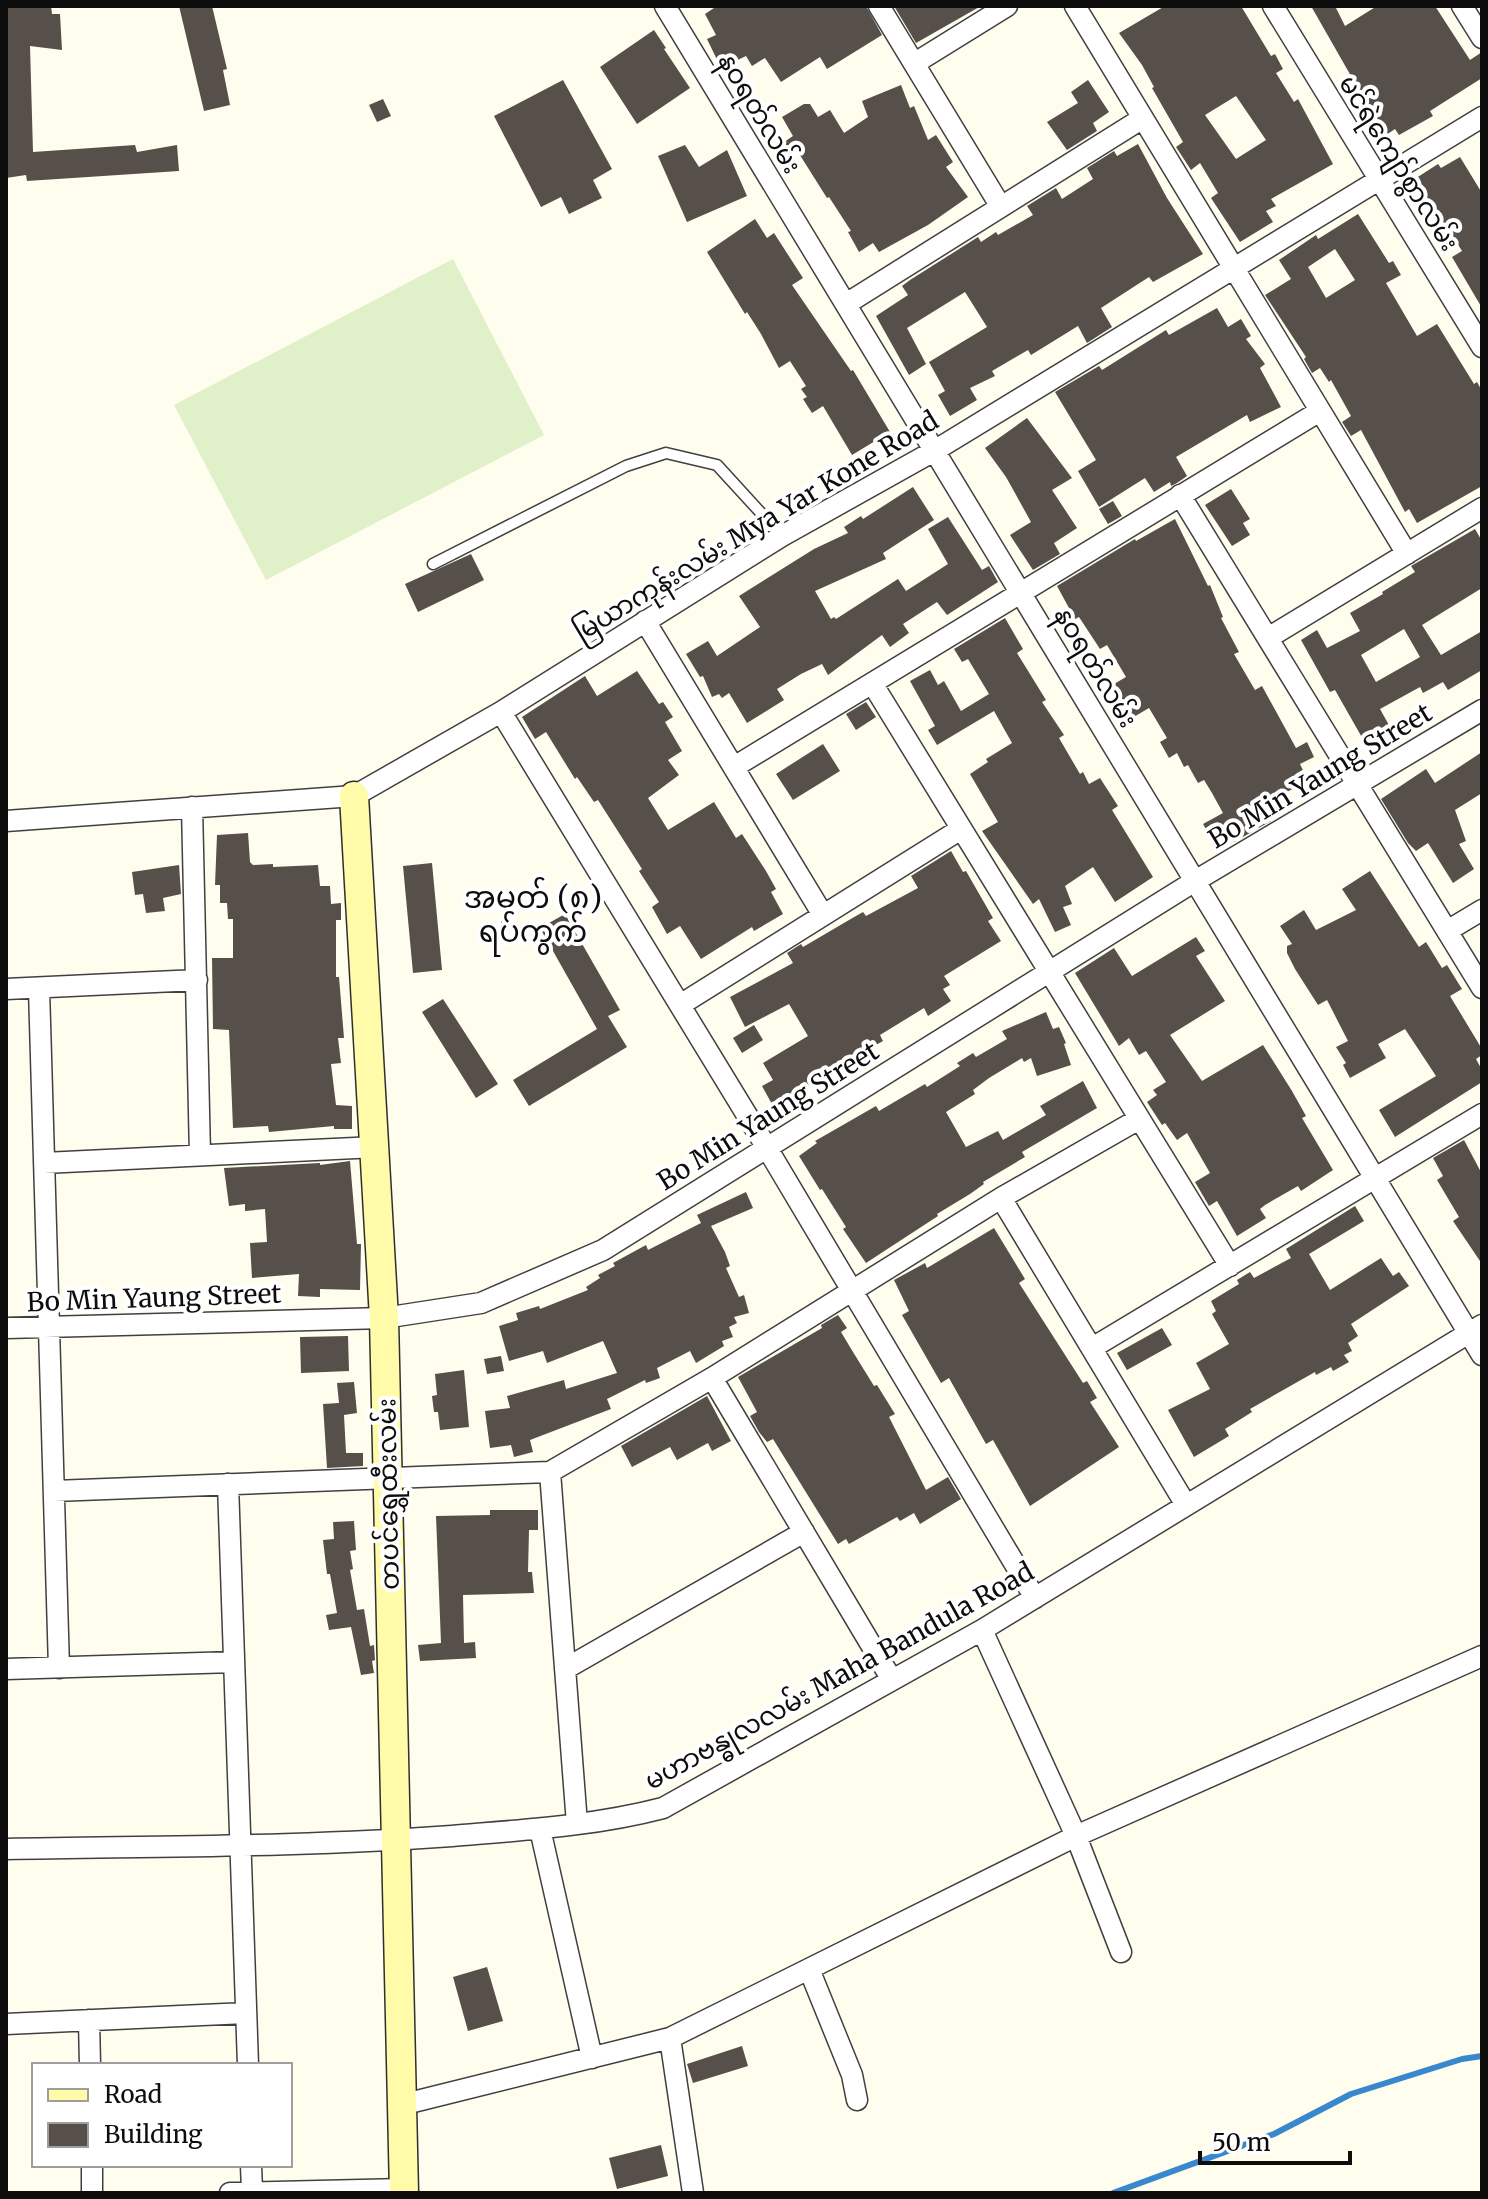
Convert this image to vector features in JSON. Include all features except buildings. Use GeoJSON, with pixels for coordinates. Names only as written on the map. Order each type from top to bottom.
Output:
{"type":"FeatureCollection","features":[{"type":"Feature","properties":{"kind":"street"},"geometry":{"type":"LineString","coordinates":[[879,6],[1001,207]]}},
{"type":"Feature","properties":{"kind":"street"},"geometry":{"type":"LineString","coordinates":[[915,63],[1007,6]]}},
{"type":"Feature","properties":{"kind":"street"},"geometry":{"type":"LineString","coordinates":[[1075,6],[1407,554]]}},
{"type":"Feature","properties":{"kind":"street","name":"မင်ရဲကျော်စွာလမ်း"},"geometry":{"type":"LineString","coordinates":[[1273,6],[1482,347]]}},
{"type":"Feature","properties":{"kind":"street"},"geometry":{"type":"LineString","coordinates":[[1462,6],[1482,38]]}},
{"type":"Feature","properties":{"kind":"street","name":"နဝရတ်လမ်း"},"geometry":{"type":"LineString","coordinates":[[673,9],[934,451],[1375,1179],[1475,1329],[1482,1355]]}},
{"type":"Feature","properties":{"kind":"street","name":"မြယာကုန်းလမ်း Mya Yar Kone Road"},"geometry":{"type":"LineString","coordinates":[[6,821],[354,796],[501,712],[782,536],[934,451],[1482,117]]}},
{"type":"Feature","properties":{"kind":"street"},"geometry":{"type":"LineString","coordinates":[[846,304],[1143,118]]}},
{"type":"Feature","properties":{"kind":"street"},"geometry":{"type":"LineString","coordinates":[[734,767],[1320,411]]}},
{"type":"Feature","properties":{"kind":"street"},"geometry":{"type":"LineString","coordinates":[[1180,495],[1482,988]]}},
{"type":"Feature","properties":{"kind":"street"},"geometry":{"type":"LineString","coordinates":[[1268,638],[1482,508]]}},
{"type":"Feature","properties":{"kind":"street"},"geometry":{"type":"LineString","coordinates":[[645,621],[823,915]]}},
{"type":"Feature","properties":{"kind":"street"},"geometry":{"type":"LineString","coordinates":[[872,683],[1230,1266]]}},
{"type":"Feature","properties":{"kind":"street","name":"Bo Min Yaung Street"},"geometry":{"type":"LineString","coordinates":[[6,1328],[384,1318],[481,1303],[603,1250],[1048,971],[1482,710]]}},
{"type":"Feature","properties":{"kind":"street"},"geometry":{"type":"LineString","coordinates":[[501,712],[767,1148],[1035,1598]]}},
{"type":"Feature","properties":{"kind":"street","name":"တပင်ရွှေထီးလမ်း"},"geometry":{"type":"LineString","coordinates":[[354,796],[384,1318],[404,2191]]}},
{"type":"Feature","properties":{"kind":"street"},"geometry":{"type":"LineString","coordinates":[[192,807],[200,1155]]}},
{"type":"Feature","properties":{"kind":"street"},"geometry":{"type":"LineString","coordinates":[[680,1005],[961,829]]}},
{"type":"Feature","properties":{"kind":"street"},"geometry":{"type":"LineString","coordinates":[[1447,931],[1482,910]]}},
{"type":"Feature","properties":{"kind":"street"},"geometry":{"type":"LineString","coordinates":[[6,989],[197,980]]}},
{"type":"Feature","properties":{"kind":"street"},"geometry":{"type":"LineString","coordinates":[[39,989],[59,1668]]}},
{"type":"Feature","properties":{"kind":"street"},"geometry":{"type":"LineString","coordinates":[[1092,1348],[1482,1114]]}},
{"type":"Feature","properties":{"kind":"street"},"geometry":{"type":"LineString","coordinates":[[54,1491],[550,1472],[712,1378],[1001,1198],[1139,1119]]}},
{"type":"Feature","properties":{"kind":"street"},"geometry":{"type":"LineString","coordinates":[[44,1163],[376,1147]]}},
{"type":"Feature","properties":{"kind":"street"},"geometry":{"type":"LineString","coordinates":[[1001,1198],[1186,1505]]}},
{"type":"Feature","properties":{"kind":"street","name":"မဟာဗန္ဓုလလမ်း Maha Bandula Road"},"geometry":{"type":"LineString","coordinates":[[6,1849],[396,1840],[540,1829],[619,1819],[663,1808],[982,1630],[1475,1329]]}},
{"type":"Feature","properties":{"kind":"street"},"geometry":{"type":"LineString","coordinates":[[712,1378],[892,1680]]}},
{"type":"Feature","properties":{"kind":"street"},"geometry":{"type":"LineString","coordinates":[[550,1472],[577,1824]]}},
{"type":"Feature","properties":{"kind":"street"},"geometry":{"type":"LineString","coordinates":[[228,1484],[248,2063]]}},
{"type":"Feature","properties":{"kind":"street"},"geometry":{"type":"LineString","coordinates":[[565,1669],[804,1532]]}},
{"type":"Feature","properties":{"kind":"street"},"geometry":{"type":"LineString","coordinates":[[982,1630],[1076,1836],[1121,1952]]}},
{"type":"Feature","properties":{"kind":"street"},"geometry":{"type":"LineString","coordinates":[[401,2105],[670,2038],[1076,1836],[1482,1656]]}},
{"type":"Feature","properties":{"kind":"street"},"geometry":{"type":"LineString","coordinates":[[6,1669],[234,1662]]}},
{"type":"Feature","properties":{"kind":"street"},"geometry":{"type":"LineString","coordinates":[[540,1829],[592,2058]]}},
{"type":"Feature","properties":{"kind":"street"},"geometry":{"type":"LineString","coordinates":[[809,1969],[852,2075],[857,2100]]}},
{"type":"Feature","properties":{"kind":"street"},"geometry":{"type":"LineString","coordinates":[[6,2024],[246,2013]]}},
{"type":"Feature","properties":{"kind":"street"},"geometry":{"type":"LineString","coordinates":[[89,2020],[90,2063]]}},
{"type":"Feature","properties":{"kind":"street"},"geometry":{"type":"LineString","coordinates":[[670,2038],[693,2193]]}},
{"type":"Feature","properties":{"kind":"street"},"geometry":{"type":"LineString","coordinates":[[92,2167],[92,2193]]}},
{"type":"Feature","properties":{"kind":"street"},"geometry":{"type":"LineString","coordinates":[[251,2167],[252,2192]]}},
{"type":"Feature","properties":{"kind":"street"},"geometry":{"type":"LineString","coordinates":[[230,2193],[404,2191]]}},
{"type":"Feature","properties":{"kind":"lane"},"geometry":{"type":"LineString","coordinates":[[433,564],[626,466],[666,453],[717,465],[782,536]]}},
{"type":"Feature","properties":{"kind":"green space"},"geometry":{"type":"Polygon","coordinates":[[[453,259],[544,435],[266,580],[174,405],[453,259]]]}},
{"type":"Feature","properties":{"kind":"waterway"},"geometry":{"type":"LineString","coordinates":[[1113,2193],[1274,2134],[1351,2094],[1462,2059],[1482,2056]]}},
{"type":"Feature","properties":{"kind":"district","name":"အမှတ် (၈) ရပ်ကွက်"},"geometry":{"type":"Point","coordinates":[533,915]}}]}
